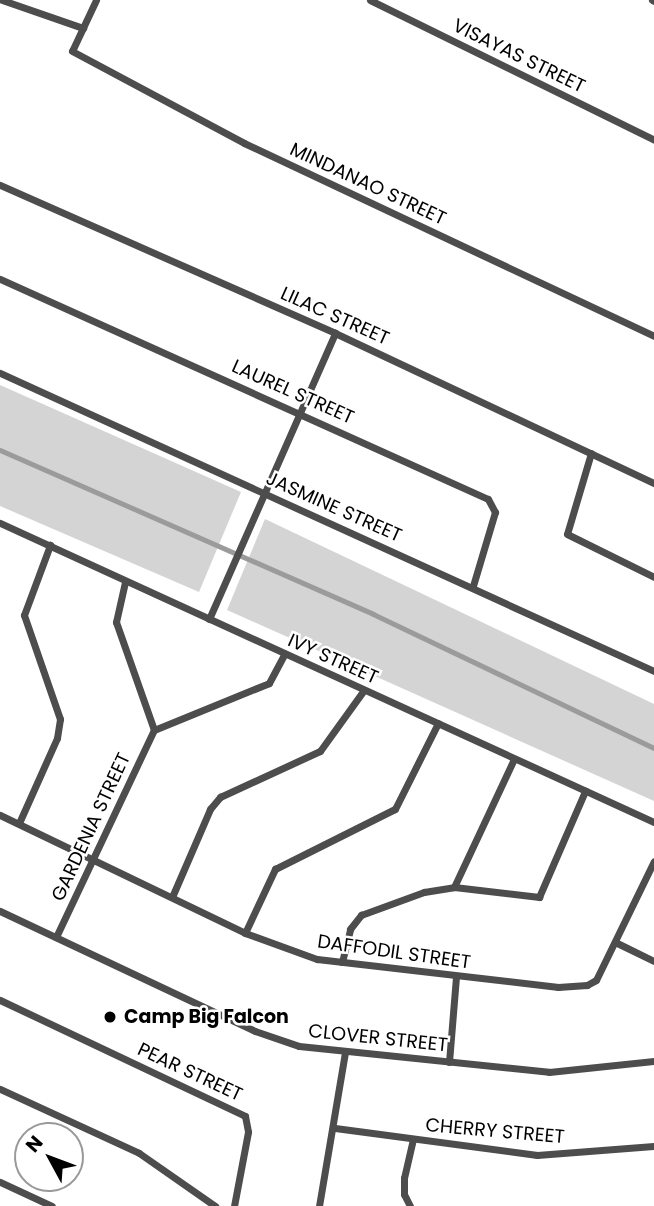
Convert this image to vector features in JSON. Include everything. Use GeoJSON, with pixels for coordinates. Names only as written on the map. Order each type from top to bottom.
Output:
{"type":"FeatureCollection","features":[{"type":"Feature","properties":{"kind":"street"},"geometry":{"type":"LineString","coordinates":[[2,0],[83,27],[96,0]]}},
{"type":"Feature","properties":{"kind":"street","name":"VISAYAS STREET"},"geometry":{"type":"LineString","coordinates":[[370,0],[654,140]]}},
{"type":"Feature","properties":{"kind":"street","name":"MINDANAO STREET"},"geometry":{"type":"LineString","coordinates":[[83,27],[72,51],[244,143],[654,336]]}},
{"type":"Feature","properties":{"kind":"street","name":"LILAC STREET"},"geometry":{"type":"LineString","coordinates":[[0,185],[335,333],[654,484]]}},
{"type":"Feature","properties":{"kind":"street","name":"LAUREL STREET"},"geometry":{"type":"LineString","coordinates":[[0,279],[299,412],[494,505],[473,586]]}},
{"type":"Feature","properties":{"kind":"street"},"geometry":{"type":"LineString","coordinates":[[209,619],[262,492],[335,333]]}},
{"type":"Feature","properties":{"kind":"street","name":"JASMINE STREET"},"geometry":{"type":"LineString","coordinates":[[0,373],[473,586],[654,671]]}},
{"type":"Feature","properties":{"kind":"street"},"geometry":{"type":"LineString","coordinates":[[591,453],[567,534],[654,577]]}},
{"type":"Feature","properties":{"kind":"street","name":"IVY STREET"},"geometry":{"type":"LineString","coordinates":[[0,523],[654,822]]}},
{"type":"Feature","properties":{"kind":"street"},"geometry":{"type":"LineString","coordinates":[[19,823],[57,738],[60,719],[24,615],[50,545]]}},
{"type":"Feature","properties":{"kind":"street"},"geometry":{"type":"LineString","coordinates":[[125,582],[116,622],[154,730],[262,687],[272,678],[284,655]]}},
{"type":"Feature","properties":{"kind":"street"},"geometry":{"type":"LineString","coordinates":[[172,897],[210,809],[220,797],[320,751],[364,690]]}},
{"type":"Feature","properties":{"kind":"street"},"geometry":{"type":"LineString","coordinates":[[245,933],[275,869],[395,809],[438,723]]}},
{"type":"Feature","properties":{"kind":"street","name":"GARDENIA STREET"},"geometry":{"type":"LineString","coordinates":[[56,937],[154,730]]}},
{"type":"Feature","properties":{"kind":"street"},"geometry":{"type":"LineString","coordinates":[[454,887],[514,759]]}},
{"type":"Feature","properties":{"kind":"street"},"geometry":{"type":"LineString","coordinates":[[342,962],[350,929],[361,915],[424,892],[454,887],[539,897],[585,791]]}},
{"type":"Feature","properties":{"kind":"street","name":"DAFFODIL STREET"},"geometry":{"type":"LineString","coordinates":[[0,815],[95,857],[245,933],[317,959],[558,987],[587,985],[596,979],[654,861]]}},
{"type":"Feature","properties":{"kind":"street","name":"CLOVER STREET"},"geometry":{"type":"LineString","coordinates":[[0,911],[255,1031],[299,1046],[549,1072],[654,1061]]}},
{"type":"Feature","properties":{"kind":"street"},"geometry":{"type":"LineString","coordinates":[[615,942],[654,961]]}},
{"type":"Feature","properties":{"kind":"street"},"geometry":{"type":"LineString","coordinates":[[449,1062],[456,976]]}},
{"type":"Feature","properties":{"kind":"street","name":"PEAR STREET"},"geometry":{"type":"LineString","coordinates":[[0,1000],[245,1116],[248,1132],[234,1206]]}},
{"type":"Feature","properties":{"kind":"street"},"geometry":{"type":"LineString","coordinates":[[319,1206],[335,1128],[345,1052]]}},
{"type":"Feature","properties":{"kind":"street"},"geometry":{"type":"LineString","coordinates":[[0,1089],[139,1153],[215,1206]]}},
{"type":"Feature","properties":{"kind":"street","name":"CHERRY STREET"},"geometry":{"type":"LineString","coordinates":[[335,1128],[537,1155],[654,1146]]}},
{"type":"Feature","properties":{"kind":"street"},"geometry":{"type":"LineString","coordinates":[[410,1206],[404,1194],[404,1178],[413,1140]]}},
{"type":"Feature","properties":{"kind":"street"},"geometry":{"type":"LineString","coordinates":[[0,1182],[52,1206]]}},
{"type":"Feature","properties":{"kind":"shaded area"},"geometry":{"type":"Polygon","coordinates":[[[0,385],[241,492],[199,592],[0,506],[0,385]]]}},
{"type":"Feature","properties":{"kind":"shaded area"},"geometry":{"type":"Polygon","coordinates":[[[265,519],[654,704],[654,801],[227,610],[265,519]]]}},
{"type":"Feature","properties":{"kind":"waterway"},"geometry":{"type":"LineString","coordinates":[[0,450],[373,614],[654,748]]}},
{"type":"Feature","properties":{"kind":"place","name":"Camp Big Falcon"},"geometry":{"type":"Point","coordinates":[110,1017]}}]}
